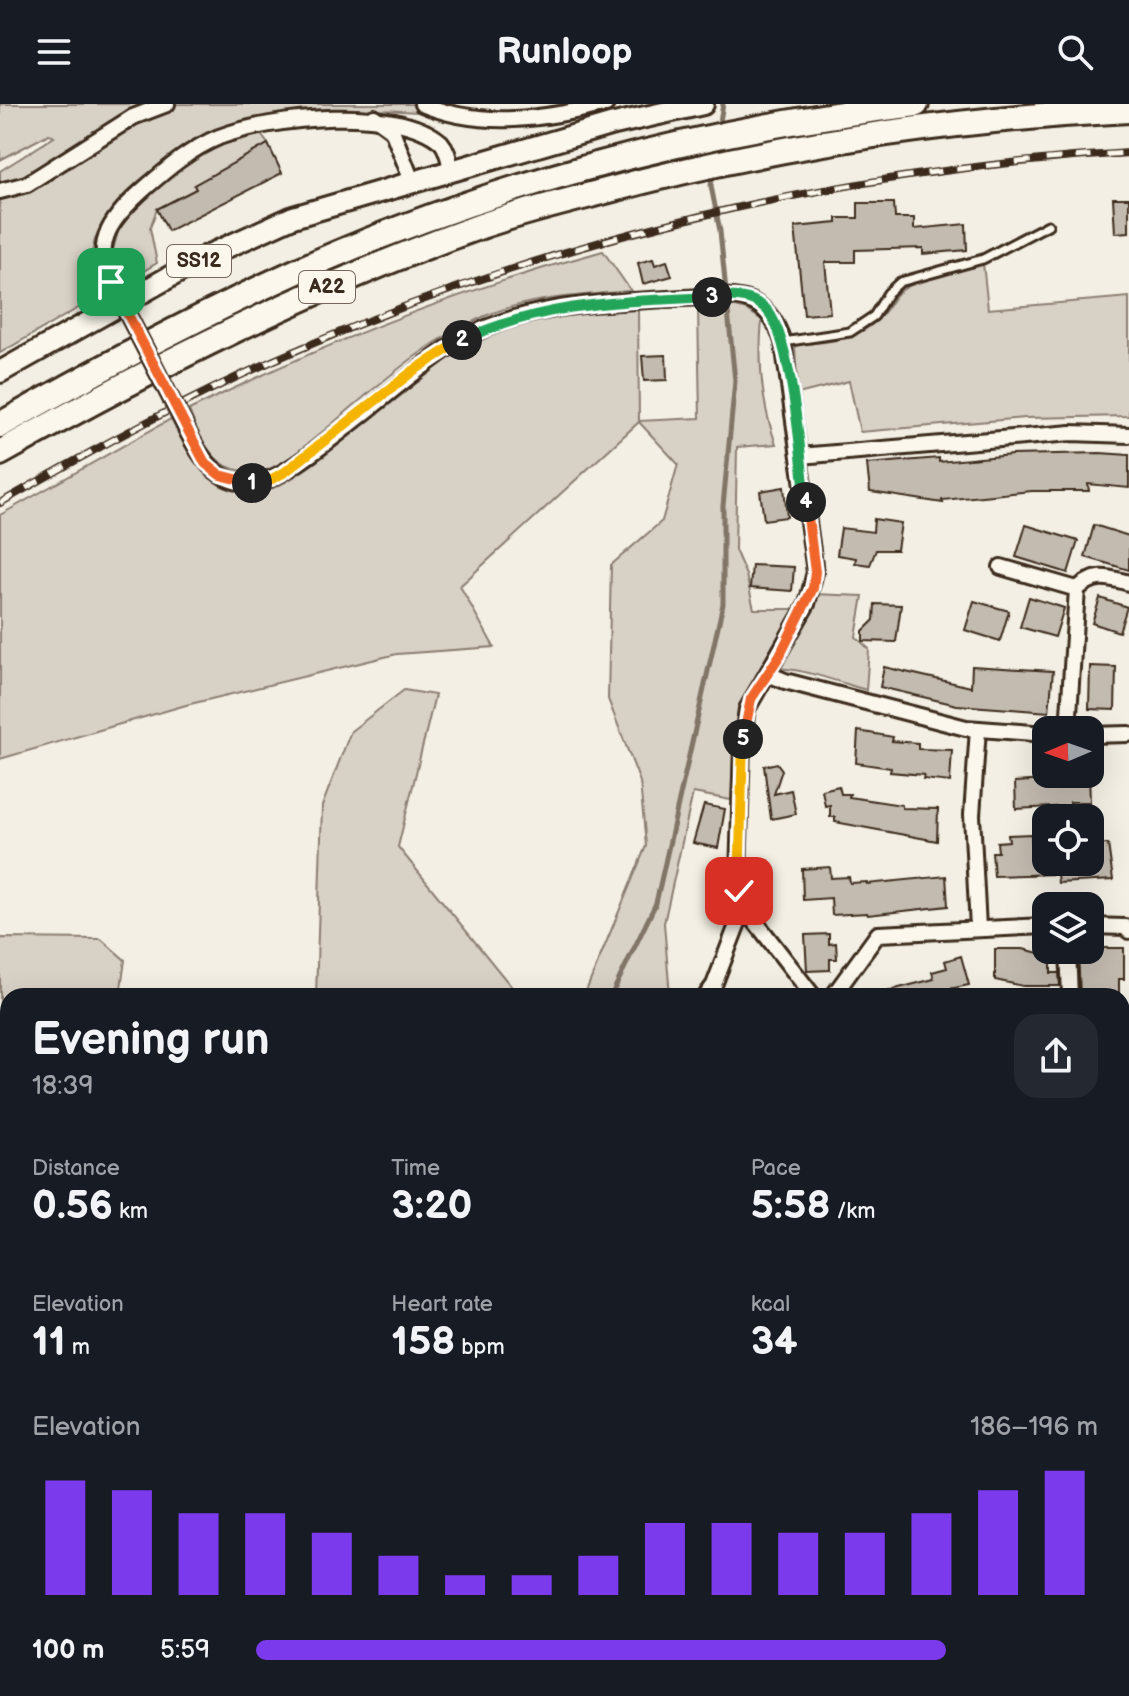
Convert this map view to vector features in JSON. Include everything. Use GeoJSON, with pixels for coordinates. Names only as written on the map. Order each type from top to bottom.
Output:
{"type":"FeatureCollection","features":[{"type":"Feature","properties":{"kind":"highway","name":"A22"},"geometry":{"type":"LineString","coordinates":[[0,453],[128,381],[285,304],[484,225],[674,172],[754,142],[916,104]]}},
{"type":"Feature","properties":{"kind":"highway","name":"A22"},"geometry":{"type":"LineString","coordinates":[[0,425],[119,358],[270,284],[418,222],[542,181],[673,146],[1129,110]]}},
{"type":"Feature","properties":{"kind":"main road","name":"SS12"},"geometry":{"type":"LineString","coordinates":[[0,372],[207,256],[293,217],[610,125],[696,105]]}},
{"type":"Feature","properties":{"kind":"street"},"geometry":{"type":"LineString","coordinates":[[0,191],[27,184],[133,117],[167,104]]}},
{"type":"Feature","properties":{"kind":"street"},"geometry":{"type":"LineString","coordinates":[[422,104],[451,112],[502,119],[549,118],[606,104]]}},
{"type":"Feature","properties":{"kind":"street"},"geometry":{"type":"LineString","coordinates":[[451,170],[446,150],[439,140],[413,124],[367,113],[304,116],[217,138],[180,158],[114,219],[103,250],[111,282],[205,463],[220,475],[255,483],[272,479],[296,464],[413,371],[460,341],[497,324],[565,307],[717,296],[752,300],[764,307],[777,325],[783,342],[815,572],[807,604],[747,709],[742,744],[738,875],[744,907],[807,988]]}},
{"type":"Feature","properties":{"kind":"street"},"geometry":{"type":"LineString","coordinates":[[367,113],[392,130],[412,181]]}},
{"type":"Feature","properties":{"kind":"street"},"geometry":{"type":"LineString","coordinates":[[800,456],[1071,433],[1129,435]]}},
{"type":"Feature","properties":{"kind":"street"},"geometry":{"type":"LineString","coordinates":[[1001,567],[1077,589]]}},
{"type":"Feature","properties":{"kind":"street"},"geometry":{"type":"LineString","coordinates":[[1069,716],[1077,589],[1089,579],[1102,575],[1129,583]]}},
{"type":"Feature","properties":{"kind":"street"},"geometry":{"type":"LineString","coordinates":[[768,674],[822,691],[978,729],[1032,733]]}},
{"type":"Feature","properties":{"kind":"street"},"geometry":{"type":"LineString","coordinates":[[978,729],[972,815],[978,928]]}},
{"type":"Feature","properties":{"kind":"street"},"geometry":{"type":"LineString","coordinates":[[1104,735],[1129,734]]}},
{"type":"Feature","properties":{"kind":"street"},"geometry":{"type":"LineString","coordinates":[[712,988],[744,907]]}},
{"type":"Feature","properties":{"kind":"street"},"geometry":{"type":"LineString","coordinates":[[839,988],[878,934],[1032,926]]}},
{"type":"Feature","properties":{"kind":"street"},"geometry":{"type":"LineString","coordinates":[[1104,927],[1127,929]]}},
{"type":"Feature","properties":{"kind":"street"},"geometry":{"type":"LineString","coordinates":[[1069,964],[1070,988]]}},
{"type":"Feature","properties":{"kind":"lane"},"geometry":{"type":"LineString","coordinates":[[783,342],[850,332],[874,316],[888,293],[900,282],[983,259],[1048,225]]}},
{"type":"Feature","properties":{"kind":"shaded area"},"geometry":{"type":"Polygon","coordinates":[[[0,104],[427,106],[417,112],[341,111],[263,122],[225,133],[157,167],[128,191],[97,234],[92,255],[94,268],[106,292],[0,353],[0,171],[54,137],[49,134],[0,160],[0,104]]]}},
{"type":"Feature","properties":{"kind":"shaded area"},"geometry":{"type":"Polygon","coordinates":[[[257,129],[268,144],[195,185],[196,189],[157,209],[150,228],[157,263],[123,283],[112,253],[120,225],[130,210],[183,159],[257,129]]]}},
{"type":"Feature","properties":{"kind":"shaded area"},"geometry":{"type":"Polygon","coordinates":[[[603,251],[631,291],[520,305],[485,316],[456,330],[402,366],[276,468],[242,471],[230,468],[210,452],[195,426],[189,410],[340,341],[496,283],[603,251]]]}},
{"type":"Feature","properties":{"kind":"shaded area"},"geometry":{"type":"Polygon","coordinates":[[[983,263],[988,309],[1129,297],[1129,416],[1025,418],[860,432],[849,381],[798,394],[795,347],[798,344],[822,343],[855,335],[874,323],[903,289],[935,276],[983,263]]]}},
{"type":"Feature","properties":{"kind":"shaded area"},"geometry":{"type":"Polygon","coordinates":[[[732,306],[747,310],[762,320],[762,383],[776,444],[737,447],[735,550],[746,575],[754,609],[796,609],[813,594],[863,596],[856,637],[869,649],[866,690],[803,672],[778,669],[769,670],[756,678],[747,691],[736,727],[731,800],[693,793],[664,923],[669,988],[587,988],[646,846],[640,782],[608,699],[611,565],[662,521],[678,464],[639,422],[460,586],[494,647],[397,654],[186,705],[0,759],[0,515],[171,419],[185,446],[210,477],[238,490],[259,492],[278,486],[329,452],[415,381],[461,348],[503,329],[547,318],[638,310],[639,421],[700,418],[698,308],[732,306]]]}},
{"type":"Feature","properties":{"kind":"shaded area"},"geometry":{"type":"Polygon","coordinates":[[[404,690],[435,695],[398,847],[513,988],[316,988],[322,806],[351,731],[404,690]]]}},
{"type":"Feature","properties":{"kind":"shaded area"},"geometry":{"type":"Polygon","coordinates":[[[0,938],[101,939],[125,960],[121,988],[0,988],[0,938]]]}},
{"type":"Feature","properties":{"kind":"building"},"geometry":{"type":"Polygon","coordinates":[[[268,144],[282,173],[168,231],[157,209],[196,189],[194,185],[268,144]]]}},
{"type":"Feature","properties":{"kind":"building"},"geometry":{"type":"Polygon","coordinates":[[[1113,198],[1129,198],[1129,232],[1115,233],[1113,198]]]}},
{"type":"Feature","properties":{"kind":"building"},"geometry":{"type":"Polygon","coordinates":[[[858,203],[894,203],[895,218],[914,218],[914,229],[966,224],[967,250],[923,254],[923,248],[855,250],[855,262],[825,262],[830,313],[804,315],[795,227],[837,223],[837,218],[858,218],[858,203]]]}},
{"type":"Feature","properties":{"kind":"building"},"geometry":{"type":"Polygon","coordinates":[[[653,259],[655,265],[667,261],[672,276],[643,284],[638,263],[653,259]]]}},
{"type":"Feature","properties":{"kind":"building"},"geometry":{"type":"Polygon","coordinates":[[[666,355],[667,380],[644,381],[642,356],[666,355]]]}},
{"type":"Feature","properties":{"kind":"building"},"geometry":{"type":"Polygon","coordinates":[[[1012,455],[1129,455],[1129,488],[1088,484],[1089,491],[1032,491],[942,500],[943,503],[870,492],[867,464],[939,458],[939,462],[1012,455]]]}},
{"type":"Feature","properties":{"kind":"building"},"geometry":{"type":"Polygon","coordinates":[[[784,487],[787,517],[764,520],[760,491],[784,487]]]}},
{"type":"Feature","properties":{"kind":"building"},"geometry":{"type":"Polygon","coordinates":[[[874,519],[901,523],[897,550],[876,550],[870,565],[855,563],[856,558],[837,555],[841,528],[873,532],[874,519]]]}},
{"type":"Feature","properties":{"kind":"building"},"geometry":{"type":"Polygon","coordinates":[[[1026,525],[1078,541],[1068,573],[1016,557],[1026,525]]]}},
{"type":"Feature","properties":{"kind":"building"},"geometry":{"type":"Polygon","coordinates":[[[1094,525],[1129,536],[1129,570],[1085,557],[1094,525]]]}},
{"type":"Feature","properties":{"kind":"building"},"geometry":{"type":"Polygon","coordinates":[[[752,565],[794,567],[792,591],[750,588],[752,565]]]}},
{"type":"Feature","properties":{"kind":"building"},"geometry":{"type":"Polygon","coordinates":[[[1029,597],[1064,608],[1055,637],[1020,627],[1029,597]]]}},
{"type":"Feature","properties":{"kind":"building"},"geometry":{"type":"Polygon","coordinates":[[[1100,598],[1127,607],[1119,632],[1092,623],[1100,598]]]}},
{"type":"Feature","properties":{"kind":"building"},"geometry":{"type":"Polygon","coordinates":[[[974,601],[1009,611],[1000,641],[965,630],[974,601]]]}},
{"type":"Feature","properties":{"kind":"building"},"geometry":{"type":"Polygon","coordinates":[[[875,604],[901,605],[896,642],[863,641],[863,631],[874,620],[875,604]]]}},
{"type":"Feature","properties":{"kind":"building"},"geometry":{"type":"Polygon","coordinates":[[[972,666],[1053,671],[1049,712],[957,705],[880,687],[884,667],[971,687],[972,666]]]}},
{"type":"Feature","properties":{"kind":"building"},"geometry":{"type":"Polygon","coordinates":[[[1090,666],[1116,667],[1115,710],[1089,709],[1090,666]]]}},
{"type":"Feature","properties":{"kind":"building"},"geometry":{"type":"Polygon","coordinates":[[[858,731],[893,737],[892,741],[918,743],[918,749],[952,750],[950,782],[923,779],[924,775],[890,772],[891,768],[856,763],[858,731]]]}},
{"type":"Feature","properties":{"kind":"building"},"geometry":{"type":"Polygon","coordinates":[[[777,763],[782,770],[774,794],[791,790],[796,814],[771,819],[764,766],[777,763]]]}},
{"type":"Feature","properties":{"kind":"building"},"geometry":{"type":"Polygon","coordinates":[[[1032,781],[1032,788],[1090,788],[1090,802],[1032,804],[1032,808],[1016,809],[1015,782],[1032,781]]]}},
{"type":"Feature","properties":{"kind":"building"},"geometry":{"type":"Polygon","coordinates":[[[839,786],[841,794],[850,794],[849,797],[902,805],[902,808],[938,809],[937,841],[835,822],[835,817],[830,817],[830,805],[825,806],[822,790],[839,786]]]}},
{"type":"Feature","properties":{"kind":"building"},"geometry":{"type":"Polygon","coordinates":[[[704,805],[725,809],[718,848],[693,843],[704,805]]]}},
{"type":"Feature","properties":{"kind":"building"},"geometry":{"type":"Polygon","coordinates":[[[1031,834],[1032,875],[994,876],[992,852],[998,852],[997,842],[1009,841],[1008,835],[1031,834]]]}},
{"type":"Feature","properties":{"kind":"building"},"geometry":{"type":"Polygon","coordinates":[[[1104,844],[1108,844],[1113,880],[1058,883],[1057,876],[1104,876],[1104,844]]]}},
{"type":"Feature","properties":{"kind":"building"},"geometry":{"type":"Polygon","coordinates":[[[830,867],[831,878],[849,877],[850,883],[946,876],[948,906],[868,915],[832,915],[831,898],[803,900],[802,869],[830,867]]]}},
{"type":"Feature","properties":{"kind":"building"},"geometry":{"type":"Polygon","coordinates":[[[829,934],[829,944],[836,943],[837,959],[830,959],[830,970],[807,971],[805,935],[829,934]]]}},
{"type":"Feature","properties":{"kind":"building"},"geometry":{"type":"Polygon","coordinates":[[[1104,948],[1124,948],[1124,979],[1119,979],[1119,988],[1080,988],[1079,964],[1104,964],[1104,948]]]}},
{"type":"Feature","properties":{"kind":"building"},"geometry":{"type":"Polygon","coordinates":[[[995,949],[1023,949],[1032,951],[1032,964],[1051,964],[1051,973],[1059,973],[1060,986],[1023,986],[995,980],[995,949]]]}},
{"type":"Feature","properties":{"kind":"building"},"geometry":{"type":"Polygon","coordinates":[[[961,956],[969,985],[899,988],[934,979],[932,972],[947,968],[945,961],[961,956]]]}},
{"type":"Feature","properties":{"kind":"waterway"},"geometry":{"type":"LineString","coordinates":[[719,127],[723,104]]}},
{"type":"Feature","properties":{"kind":"waterway"},"geometry":{"type":"LineString","coordinates":[[615,988],[656,903],[723,604],[723,506],[735,381],[720,231],[711,186],[713,173]]}},
{"type":"Feature","properties":{"kind":"railway"},"geometry":{"type":"LineString","coordinates":[[0,503],[149,421],[263,365],[401,308],[502,272],[707,214],[811,192],[916,175],[1129,153]]}},
{"type":"Feature","properties":{"kind":"route"},"geometry":{"type":"LineString","coordinates":[[111,282],[205,463],[220,475],[255,483],[285,472],[413,371],[460,341],[497,324],[535,312],[565,307],[717,296],[752,300],[764,307],[777,325],[783,342],[815,572],[807,604],[747,709],[742,744],[739,891]]}}]}
